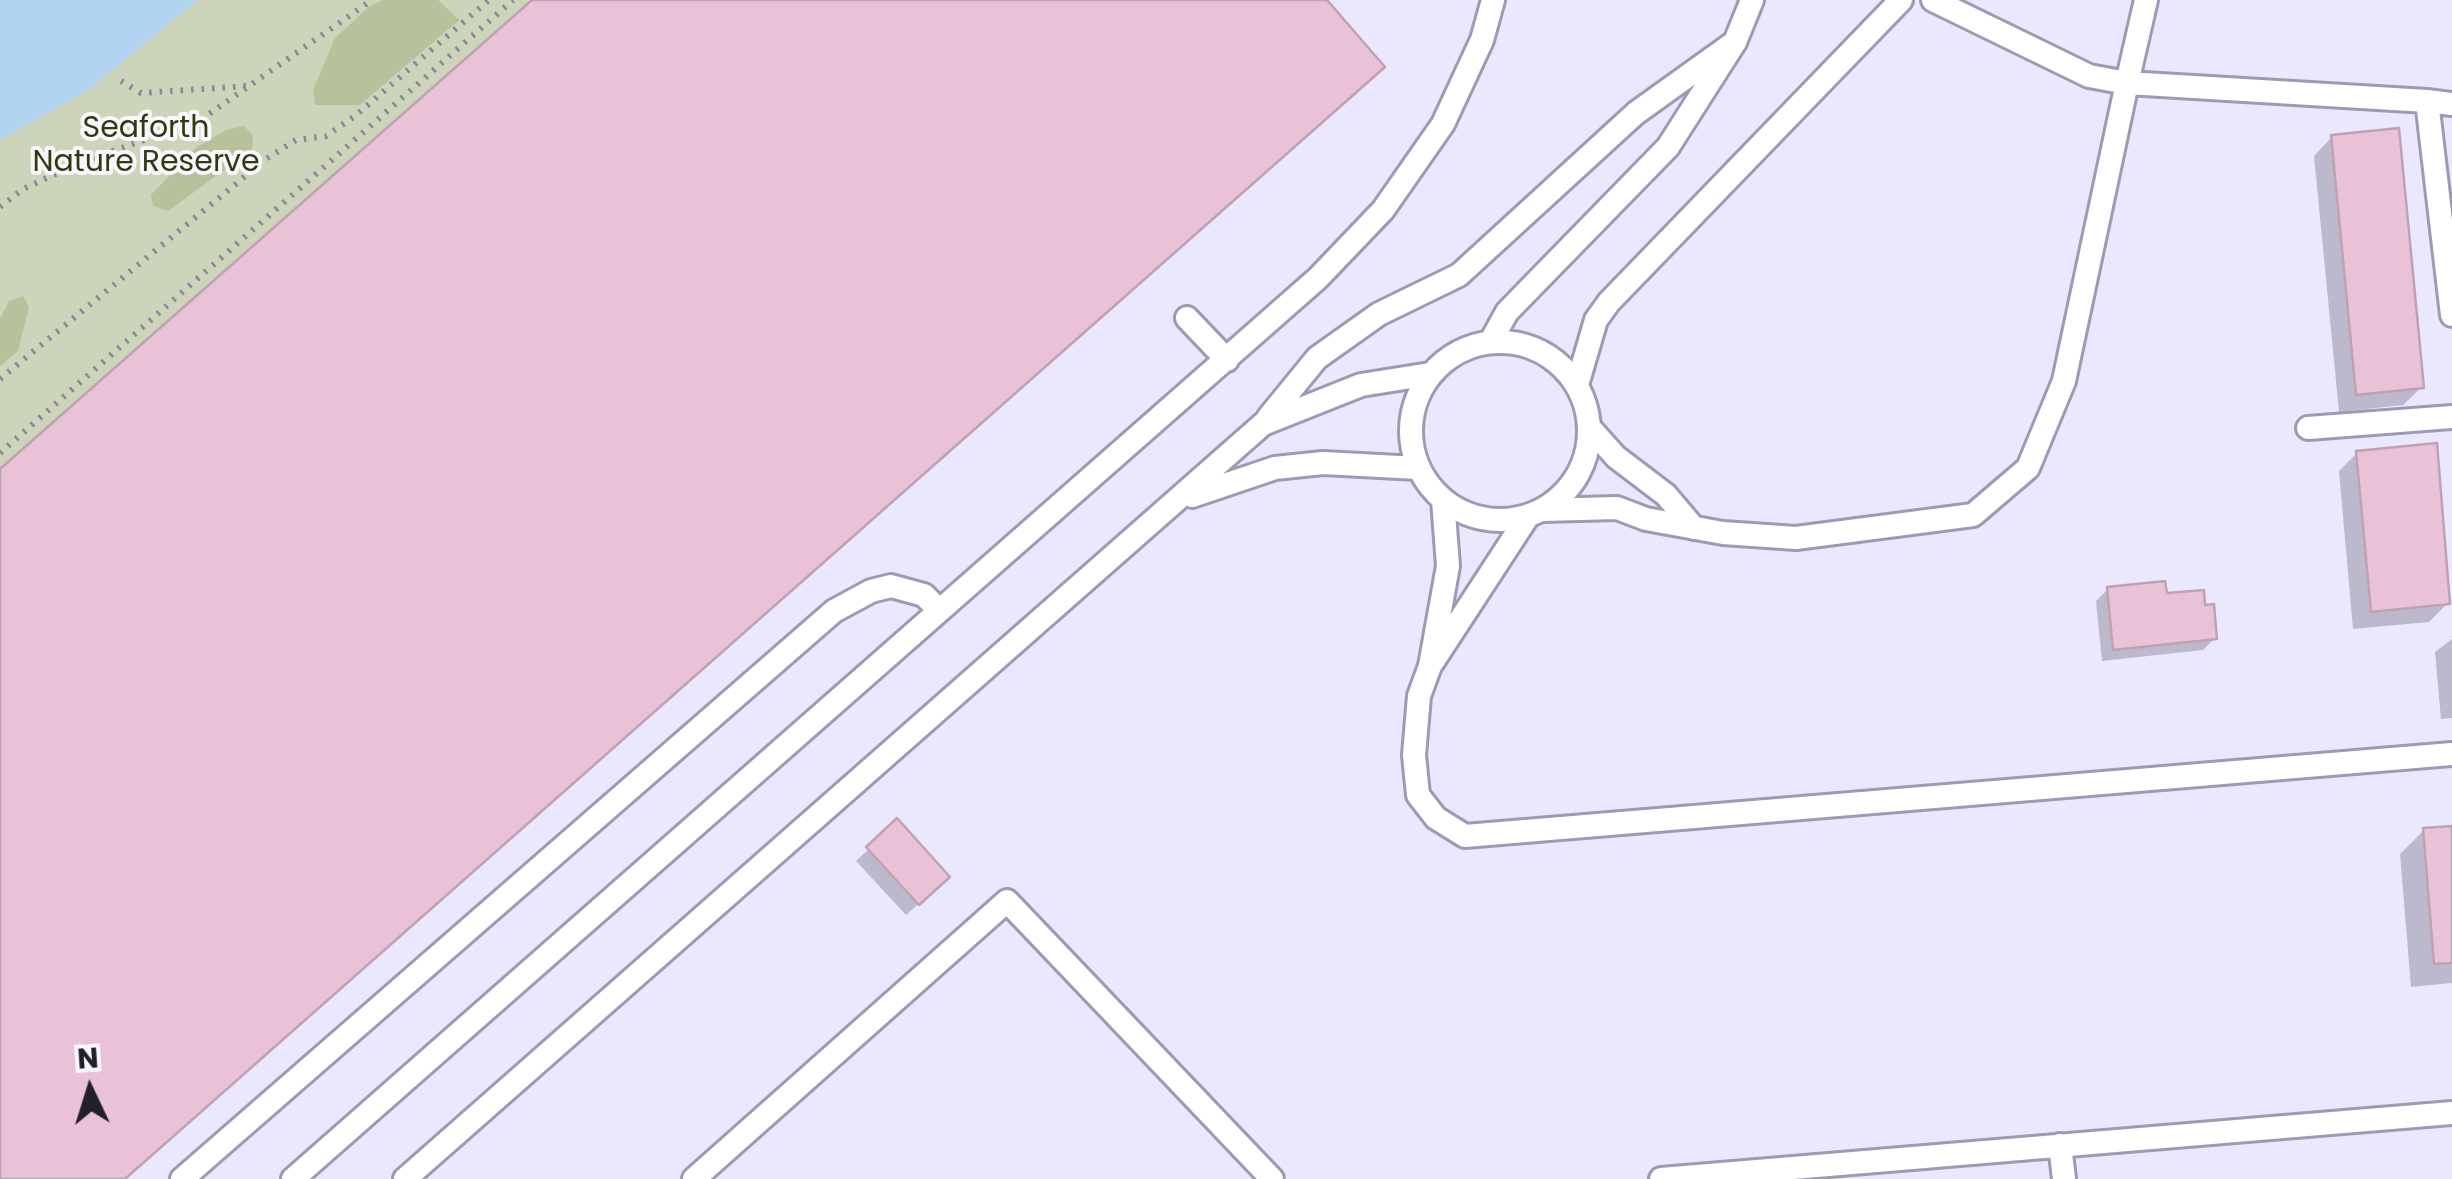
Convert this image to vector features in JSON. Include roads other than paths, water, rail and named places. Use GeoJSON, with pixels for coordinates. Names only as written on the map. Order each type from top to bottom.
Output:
{"type":"FeatureCollection","features":[{"type":"Feature","properties":{"kind":"lane"},"geometry":{"type":"LineString","coordinates":[[293,1179],[1318,278],[1383,210],[1443,124],[1482,40],[1493,0]]}},
{"type":"Feature","properties":{"kind":"lane"},"geometry":{"type":"LineString","coordinates":[[1491,341],[1507,312],[1668,147],[1735,42],[1752,0]]}},
{"type":"Feature","properties":{"kind":"lane"},"geometry":{"type":"LineString","coordinates":[[1577,385],[1596,320],[1610,302],[1901,0]]}},
{"type":"Feature","properties":{"kind":"lane"},"geometry":{"type":"LineString","coordinates":[[1934,0],[2088,76],[2127,83],[2452,104]]}},
{"type":"Feature","properties":{"kind":"lane"},"geometry":{"type":"LineString","coordinates":[[1430,374],[1410,419],[1410,444],[1418,468],[1443,500],[1469,515],[1499,520],[1536,513],[1616,508],[1694,528],[1796,538],[1974,515],[2028,468],[2064,380],[2146,0]]}},
{"type":"Feature","properties":{"kind":"lane"},"geometry":{"type":"LineString","coordinates":[[405,1179],[1263,424],[1317,358],[1379,314],[1460,275],[1636,114],[1735,42]]}},
{"type":"Feature","properties":{"kind":"lane"},"geometry":{"type":"LineString","coordinates":[[2427,101],[2452,315]]}},
{"type":"Feature","properties":{"kind":"lane"},"geometry":{"type":"LineString","coordinates":[[1187,318],[1227,360]]}},
{"type":"Feature","properties":{"kind":"lane"},"geometry":{"type":"LineString","coordinates":[[1263,424],[1361,385],[1430,374],[1468,346],[1491,341],[1541,350],[1577,385],[1590,428],[1616,457],[1666,494],[1694,528]]}},
{"type":"Feature","properties":{"kind":"lane"},"geometry":{"type":"LineString","coordinates":[[2308,428],[2452,417]]}},
{"type":"Feature","properties":{"kind":"lane"},"geometry":{"type":"LineString","coordinates":[[1430,666],[1536,513],[1564,496],[1575,480],[1586,455],[1590,428]]}},
{"type":"Feature","properties":{"kind":"lane"},"geometry":{"type":"LineString","coordinates":[[1174,503],[1275,468],[1323,462],[1418,468]]}},
{"type":"Feature","properties":{"kind":"lane"},"geometry":{"type":"LineString","coordinates":[[1443,500],[1448,566],[1430,666],[1419,696],[1414,755],[1418,796],[1436,818],[1465,836],[2452,754]]}},
{"type":"Feature","properties":{"kind":"lane"},"geometry":{"type":"LineString","coordinates":[[182,1179],[834,610],[870,591],[891,586],[924,595],[938,609]]}},
{"type":"Feature","properties":{"kind":"lane"},"geometry":{"type":"LineString","coordinates":[[694,1179],[1007,901],[1272,1179]]}},
{"type":"Feature","properties":{"kind":"lane"},"geometry":{"type":"LineString","coordinates":[[1661,1179],[2452,1112]]}},
{"type":"Feature","properties":{"kind":"lane"},"geometry":{"type":"LineString","coordinates":[[2060,1145],[2064,1179]]}},
{"type":"Feature","properties":{"kind":"water"},"geometry":{"type":"Polygon","coordinates":[[[0,0],[198,0],[87,91],[0,140],[0,0]]]}},
{"type":"Feature","properties":{"kind":"park label","name":"Seaforth Nature Reserve"},"geometry":{"type":"Point","coordinates":[146,146]}}]}
